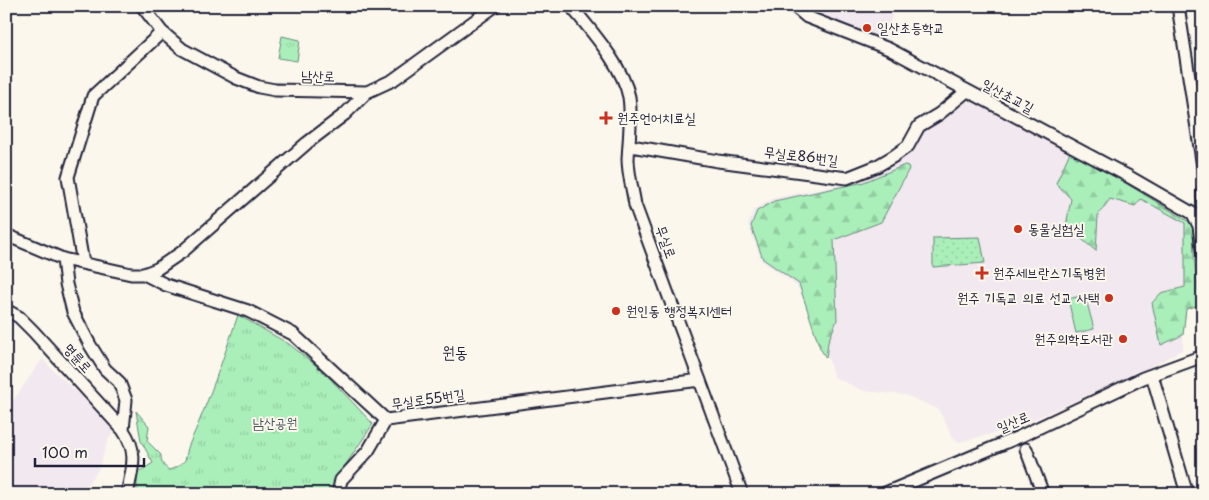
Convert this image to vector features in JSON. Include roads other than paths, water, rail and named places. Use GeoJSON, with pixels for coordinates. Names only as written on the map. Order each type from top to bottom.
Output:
{"type":"FeatureCollection","features":[{"type":"Feature","properties":{"kind":"street","name":"남산로"},"geometry":{"type":"LineString","coordinates":[[142,6],[162,32],[182,48],[236,78],[259,87],[276,90],[367,92],[393,80],[495,6]]}},
{"type":"Feature","properties":{"kind":"street","name":"무실로"},"geometry":{"type":"LineString","coordinates":[[572,6],[605,48],[622,79],[629,97],[630,146],[628,160],[636,205],[742,494]]}},
{"type":"Feature","properties":{"kind":"street","name":"일산초교길"},"geometry":{"type":"LineString","coordinates":[[794,6],[806,17],[889,49],[1126,175],[1192,213],[1203,222]]}},
{"type":"Feature","properties":{"kind":"street"},"geometry":{"type":"LineString","coordinates":[[1178,6],[1203,167]]}},
{"type":"Feature","properties":{"kind":"street"},"geometry":{"type":"LineString","coordinates":[[83,263],[68,177],[93,96],[162,32]]}},
{"type":"Feature","properties":{"kind":"street","name":"무실로86번길"},"geometry":{"type":"LineString","coordinates":[[630,146],[718,161],[848,178],[877,166],[908,146],[919,126],[939,114],[968,91]]}},
{"type":"Feature","properties":{"kind":"street"},"geometry":{"type":"LineString","coordinates":[[6,235],[63,258],[131,274],[144,274],[158,269],[182,252],[307,143],[345,114],[367,92]]}},
{"type":"Feature","properties":{"kind":"street"},"geometry":{"type":"LineString","coordinates":[[1203,190],[1203,198]]}},
{"type":"Feature","properties":{"kind":"street"},"geometry":{"type":"LineString","coordinates":[[1192,213],[1199,226],[1203,256]]}},
{"type":"Feature","properties":{"kind":"street"},"geometry":{"type":"LineString","coordinates":[[63,258],[66,284],[73,312],[105,369],[119,382],[126,400],[123,430],[129,439],[134,457],[127,494]]}},
{"type":"Feature","properties":{"kind":"street","name":"무실로55번길"},"geometry":{"type":"LineString","coordinates":[[144,274],[166,286],[248,312],[293,334],[386,420],[700,380]]}},
{"type":"Feature","properties":{"kind":"street","name":"명륜로"},"geometry":{"type":"LineString","coordinates":[[6,310],[19,317],[33,331],[123,430]]}},
{"type":"Feature","properties":{"kind":"street","name":"일산로"},"geometry":{"type":"LineString","coordinates":[[883,494],[905,489],[1152,375],[1203,356]]}},
{"type":"Feature","properties":{"kind":"street"},"geometry":{"type":"LineString","coordinates":[[1152,375],[1187,494]]}},
{"type":"Feature","properties":{"kind":"street"},"geometry":{"type":"LineString","coordinates":[[338,494],[342,480],[368,451],[386,420]]}},
{"type":"Feature","properties":{"kind":"street"},"geometry":{"type":"LineString","coordinates":[[1026,449],[1043,494]]}},
{"type":"Feature","properties":{"kind":"place","name":"일산초등학교"},"geometry":{"type":"Point","coordinates":[867,28]}},
{"type":"Feature","properties":{"kind":"place","name":"원주언어치료실"},"geometry":{"type":"Point","coordinates":[606,118]}},
{"type":"Feature","properties":{"kind":"place","name":"동물실험실"},"geometry":{"type":"Point","coordinates":[1018,229]}},
{"type":"Feature","properties":{"kind":"place","name":"원주세브란스기독병원"},"geometry":{"type":"Point","coordinates":[982,273]}},
{"type":"Feature","properties":{"kind":"place","name":"원주 기독교 의료 선교 사택"},"geometry":{"type":"Point","coordinates":[1109,298]}},
{"type":"Feature","properties":{"kind":"place","name":"원인동 행정복지센터"},"geometry":{"type":"Point","coordinates":[616,311]}},
{"type":"Feature","properties":{"kind":"place","name":"원주의학도서관"},"geometry":{"type":"Point","coordinates":[1123,339]}},
{"type":"Feature","properties":{"kind":"district","name":"원동"},"geometry":{"type":"Point","coordinates":[455,352]}},
{"type":"Feature","properties":{"kind":"park label","name":"남산공원"},"geometry":{"type":"Point","coordinates":[275,423]}}]}
